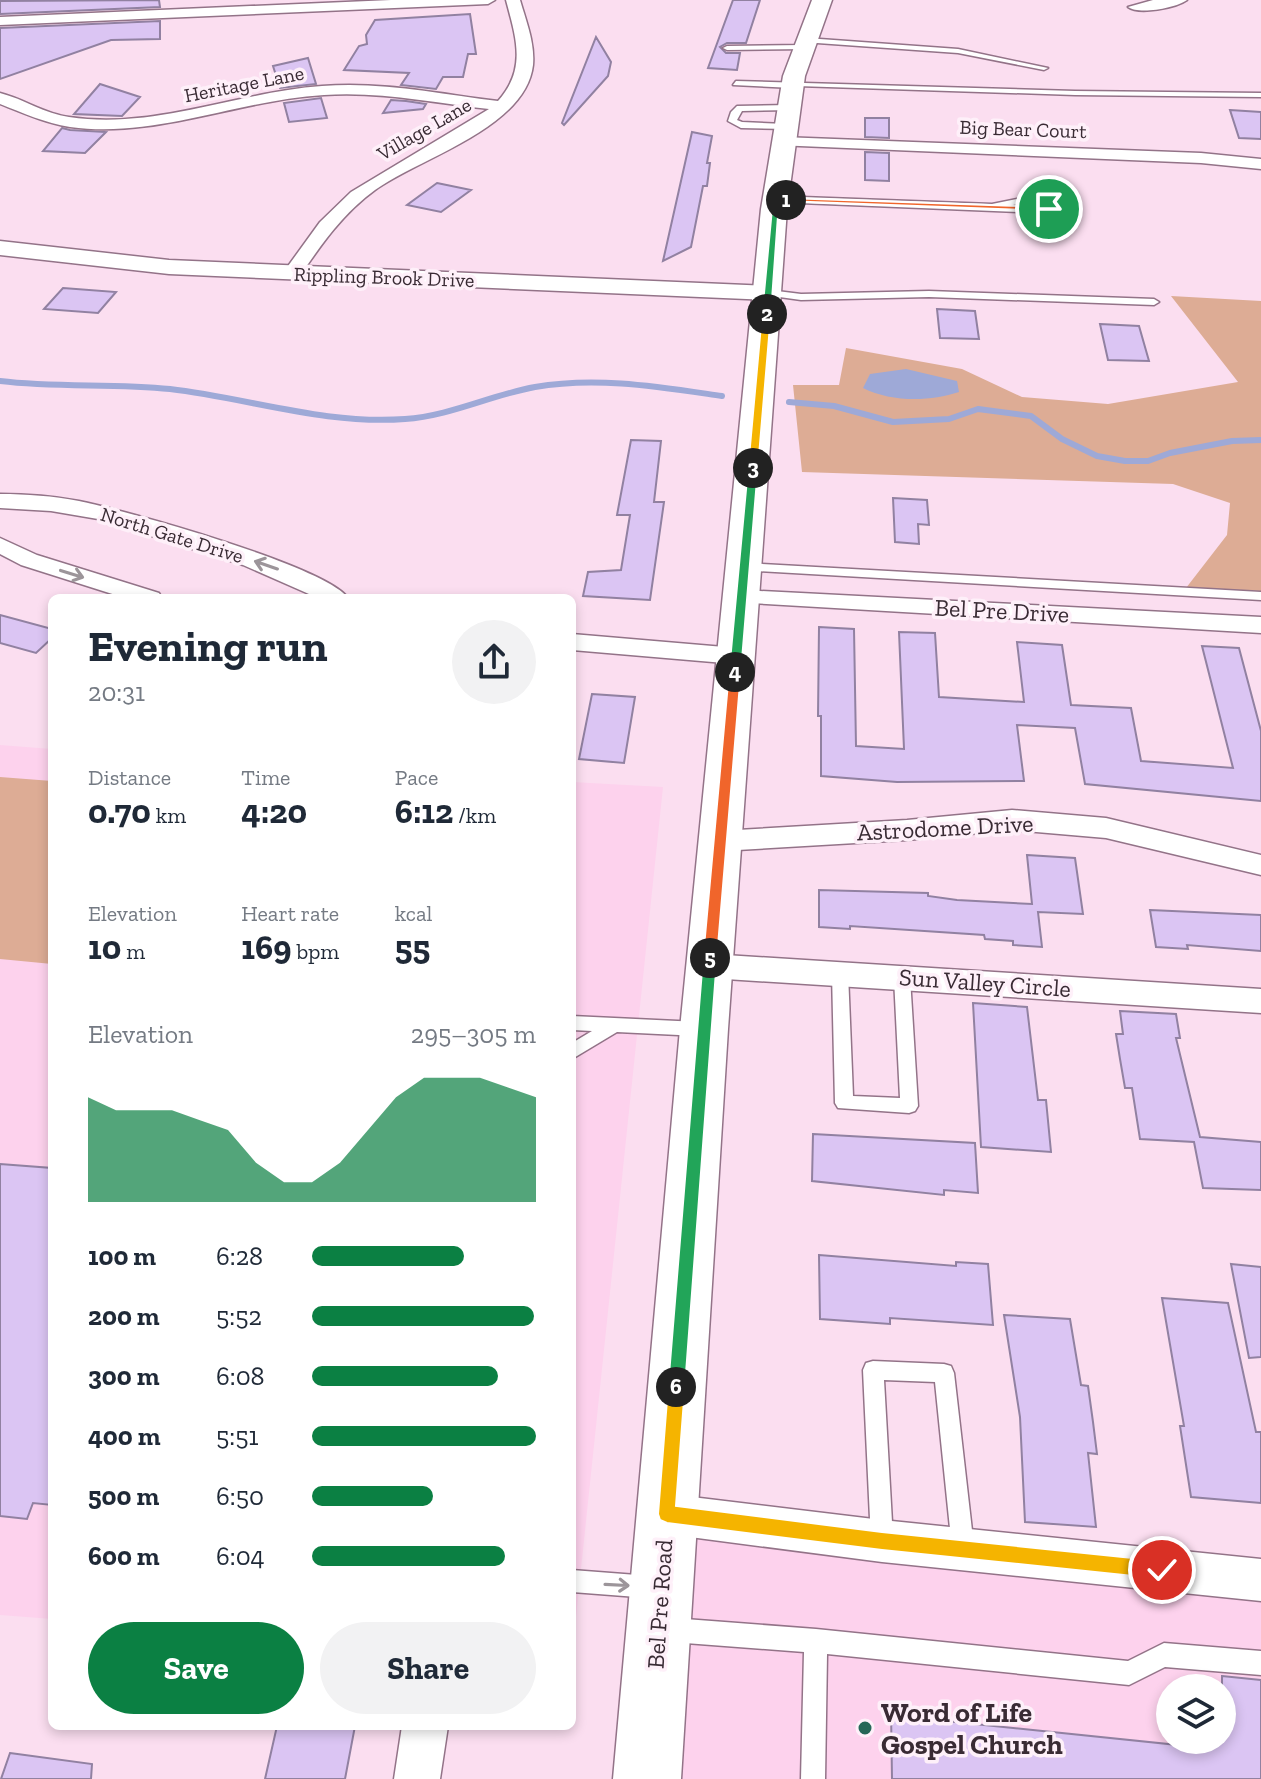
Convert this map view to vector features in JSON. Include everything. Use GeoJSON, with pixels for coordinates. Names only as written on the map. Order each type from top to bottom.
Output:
{"type":"FeatureCollection","features":[{"type":"Feature","properties":{"kind":"main road","name":"Bel Pre Road"},"geometry":{"type":"LineString","coordinates":[[647,1779],[704,1029],[775,199],[789,104],[804,43],[822,0]]}},
{"type":"Feature","properties":{"kind":"street"},"geometry":{"type":"LineString","coordinates":[[0,21],[488,0]]}},
{"type":"Feature","properties":{"kind":"street","name":"Village Lane"},"geometry":{"type":"LineString","coordinates":[[292,273],[338,210],[372,184],[469,132],[501,106],[524,72],[526,46],[513,0]]}},
{"type":"Feature","properties":{"kind":"street"},"geometry":{"type":"LineString","coordinates":[[1135,7],[1180,0]]}},
{"type":"Feature","properties":{"kind":"street","name":"Heritage Lane"},"geometry":{"type":"LineString","coordinates":[[0,98],[52,119],[97,125],[168,119],[261,97],[327,89],[501,106]]}},
{"type":"Feature","properties":{"kind":"street","name":"Big Bear Court"},"geometry":{"type":"LineString","coordinates":[[789,104],[1197,151],[1261,164]]}},
{"type":"Feature","properties":{"kind":"street","name":"Rippling Brook Drive"},"geometry":{"type":"LineString","coordinates":[[0,248],[169,267],[769,293]]}},
{"type":"Feature","properties":{"kind":"street","name":"North Gate Drive"},"geometry":{"type":"LineString","coordinates":[[0,501],[37,500],[114,515],[306,579],[330,594]]}},
{"type":"Feature","properties":{"kind":"street"},"geometry":{"type":"LineString","coordinates":[[0,545],[29,560],[137,594]]}},
{"type":"Feature","properties":{"kind":"street","name":"Bel Pre Drive"},"geometry":{"type":"LineString","coordinates":[[743,582],[1261,625]]}},
{"type":"Feature","properties":{"kind":"street"},"geometry":{"type":"LineString","coordinates":[[576,642],[736,656]]}},
{"type":"Feature","properties":{"kind":"street","name":"Astrodome Drive"},"geometry":{"type":"LineString","coordinates":[[720,841],[907,830],[1012,820],[1106,828],[1261,865]]}},
{"type":"Feature","properties":{"kind":"street","name":"Sun Valley Circle"},"geometry":{"type":"LineString","coordinates":[[710,966],[1261,1001]]}},
{"type":"Feature","properties":{"kind":"street"},"geometry":{"type":"LineString","coordinates":[[667,1514],[882,1541],[1261,1580]]}},
{"type":"Feature","properties":{"kind":"street"},"geometry":{"type":"LineString","coordinates":[[417,1779],[424,1730]]}},
{"type":"Feature","properties":{"kind":"lane"},"geometry":{"type":"LineString","coordinates":[[727,48],[804,43],[958,51],[1044,68]]}},
{"type":"Feature","properties":{"kind":"lane"},"geometry":{"type":"LineString","coordinates":[[749,73],[789,104]]}},
{"type":"Feature","properties":{"kind":"lane"},"geometry":{"type":"LineString","coordinates":[[736,83],[789,104]]}},
{"type":"Feature","properties":{"kind":"lane"},"geometry":{"type":"LineString","coordinates":[[789,104],[741,125],[733,123],[732,117],[740,108],[789,104],[1075,93],[1261,95]]}},
{"type":"Feature","properties":{"kind":"lane"},"geometry":{"type":"LineString","coordinates":[[775,199],[1043,210],[1058,204],[1050,198],[1032,197],[992,207]]}},
{"type":"Feature","properties":{"kind":"lane"},"geometry":{"type":"LineString","coordinates":[[769,293],[801,297],[929,294],[1154,302]]}},
{"type":"Feature","properties":{"kind":"lane"},"geometry":{"type":"LineString","coordinates":[[743,582],[1261,596]]}},
{"type":"Feature","properties":{"kind":"lane"},"geometry":{"type":"LineString","coordinates":[[840,973],[844,1103],[909,1106],[902,978]]}},
{"type":"Feature","properties":{"kind":"lane"},"geometry":{"type":"LineString","coordinates":[[576,1023],[704,1029]]}},
{"type":"Feature","properties":{"kind":"lane"},"geometry":{"type":"LineString","coordinates":[[576,1049],[614,1025]]}},
{"type":"Feature","properties":{"kind":"lane"},"geometry":{"type":"LineString","coordinates":[[882,1541],[873,1370],[944,1373],[963,1549]]}},
{"type":"Feature","properties":{"kind":"lane"},"geometry":{"type":"LineString","coordinates":[[576,1582],[661,1608],[816,1641],[1129,1673],[1164,1655],[1261,1663]]}},
{"type":"Feature","properties":{"kind":"lane"},"geometry":{"type":"LineString","coordinates":[[813,1779],[816,1641]]}},
{"type":"Feature","properties":{"kind":"shaded area"},"geometry":{"type":"Polygon","coordinates":[[[1171,296],[1261,301],[1261,591],[1186,588],[1227,535],[1230,503],[1173,484],[802,472],[793,385],[839,385],[846,348],[962,369],[1022,397],[1108,404],[1238,382],[1171,296]]]}},
{"type":"Feature","properties":{"kind":"shaded area"},"geometry":{"type":"Polygon","coordinates":[[[0,745],[48,749],[48,1619],[0,1615],[0,745]]]}},
{"type":"Feature","properties":{"kind":"shaded area"},"geometry":{"type":"Polygon","coordinates":[[[0,777],[48,781],[48,964],[0,959],[0,777]]]}},
{"type":"Feature","properties":{"kind":"shaded area"},"geometry":{"type":"Polygon","coordinates":[[[576,782],[663,787],[576,1617],[576,782]]]}},
{"type":"Feature","properties":{"kind":"shaded area"},"geometry":{"type":"Polygon","coordinates":[[[667,1514],[1261,1580],[1261,1779],[647,1779],[667,1514]]]}},
{"type":"Feature","properties":{"kind":"water"},"geometry":{"type":"Polygon","coordinates":[[[906,369],[957,381],[959,392],[935,398],[910,399],[886,396],[863,388],[870,374],[906,369]]]}},
{"type":"Feature","properties":{"kind":"building"},"geometry":{"type":"Polygon","coordinates":[[[159,0],[160,7],[0,14],[0,1],[159,0]]]}},
{"type":"Feature","properties":{"kind":"building"},"geometry":{"type":"Polygon","coordinates":[[[733,0],[760,0],[746,43],[727,43],[720,47],[726,53],[740,53],[737,70],[708,68],[733,0]]]}},
{"type":"Feature","properties":{"kind":"building"},"geometry":{"type":"Polygon","coordinates":[[[470,14],[476,54],[468,54],[463,77],[443,77],[436,89],[401,85],[409,73],[344,70],[359,46],[367,44],[366,35],[375,20],[470,14]]]}},
{"type":"Feature","properties":{"kind":"building"},"geometry":{"type":"Polygon","coordinates":[[[160,21],[160,39],[111,40],[0,79],[0,28],[160,21]]]}},
{"type":"Feature","properties":{"kind":"building"},"geometry":{"type":"Polygon","coordinates":[[[596,37],[611,62],[608,76],[564,125],[562,123],[596,37]]]}},
{"type":"Feature","properties":{"kind":"building"},"geometry":{"type":"Polygon","coordinates":[[[308,58],[316,84],[280,88],[273,66],[308,58]]]}},
{"type":"Feature","properties":{"kind":"building"},"geometry":{"type":"Polygon","coordinates":[[[100,84],[140,97],[122,116],[74,114],[100,84]]]}},
{"type":"Feature","properties":{"kind":"building"},"geometry":{"type":"Polygon","coordinates":[[[321,98],[327,118],[289,122],[284,103],[321,98]]]}},
{"type":"Feature","properties":{"kind":"building"},"geometry":{"type":"Polygon","coordinates":[[[391,100],[426,104],[423,109],[383,113],[391,100]]]}},
{"type":"Feature","properties":{"kind":"building"},"geometry":{"type":"Polygon","coordinates":[[[1230,110],[1261,112],[1261,139],[1239,138],[1230,110]]]}},
{"type":"Feature","properties":{"kind":"building"},"geometry":{"type":"Polygon","coordinates":[[[865,118],[889,118],[889,138],[865,137],[865,118]]]}},
{"type":"Feature","properties":{"kind":"building"},"geometry":{"type":"Polygon","coordinates":[[[62,128],[106,132],[85,153],[43,151],[62,128]]]}},
{"type":"Feature","properties":{"kind":"building"},"geometry":{"type":"Polygon","coordinates":[[[692,132],[712,136],[707,186],[703,186],[691,247],[663,261],[692,132]]]}},
{"type":"Feature","properties":{"kind":"building"},"geometry":{"type":"Polygon","coordinates":[[[865,152],[889,153],[889,181],[865,180],[865,152]]]}},
{"type":"Feature","properties":{"kind":"building"},"geometry":{"type":"Polygon","coordinates":[[[437,183],[471,190],[441,212],[407,205],[437,183]]]}},
{"type":"Feature","properties":{"kind":"building"},"geometry":{"type":"Polygon","coordinates":[[[63,288],[116,292],[98,313],[44,309],[63,288]]]}},
{"type":"Feature","properties":{"kind":"building"},"geometry":{"type":"Polygon","coordinates":[[[937,309],[975,311],[979,339],[940,338],[937,309]]]}},
{"type":"Feature","properties":{"kind":"building"},"geometry":{"type":"Polygon","coordinates":[[[1100,324],[1139,326],[1149,361],[1108,360],[1100,324]]]}},
{"type":"Feature","properties":{"kind":"building"},"geometry":{"type":"Polygon","coordinates":[[[631,440],[661,441],[654,502],[664,502],[650,600],[583,596],[588,572],[621,570],[630,515],[617,515],[631,440]]]}},
{"type":"Feature","properties":{"kind":"building"},"geometry":{"type":"Polygon","coordinates":[[[893,498],[927,500],[929,525],[918,524],[919,544],[895,542],[893,498]]]}},
{"type":"Feature","properties":{"kind":"building"},"geometry":{"type":"Polygon","coordinates":[[[0,615],[48,628],[48,642],[36,653],[0,643],[0,615]]]}},
{"type":"Feature","properties":{"kind":"building"},"geometry":{"type":"Polygon","coordinates":[[[819,627],[854,629],[856,746],[904,749],[899,632],[935,633],[939,697],[1024,702],[1017,642],[1062,645],[1071,705],[1131,708],[1141,761],[1233,768],[1202,646],[1239,648],[1261,731],[1261,801],[1085,784],[1075,728],[1017,725],[1024,781],[897,782],[821,776],[819,627]]]}},
{"type":"Feature","properties":{"kind":"building"},"geometry":{"type":"Polygon","coordinates":[[[592,694],[635,697],[624,763],[579,759],[592,694]]]}},
{"type":"Feature","properties":{"kind":"building"},"geometry":{"type":"Polygon","coordinates":[[[1027,855],[1075,858],[1083,914],[1038,912],[1042,947],[1013,945],[1013,941],[985,939],[984,935],[850,926],[850,929],[819,927],[819,890],[928,893],[928,896],[957,900],[1032,904],[1027,855]]]}},
{"type":"Feature","properties":{"kind":"building"},"geometry":{"type":"Polygon","coordinates":[[[1150,910],[1261,915],[1261,951],[1187,945],[1188,949],[1156,947],[1150,910]]]}},
{"type":"Feature","properties":{"kind":"building"},"geometry":{"type":"Polygon","coordinates":[[[973,1003],[1027,1007],[1038,1100],[1046,1100],[1051,1152],[981,1147],[973,1003]]]}},
{"type":"Feature","properties":{"kind":"building"},"geometry":{"type":"Polygon","coordinates":[[[1120,1011],[1176,1014],[1180,1038],[1176,1038],[1200,1137],[1261,1142],[1261,1190],[1203,1188],[1194,1142],[1140,1139],[1132,1088],[1125,1088],[1116,1034],[1123,1034],[1120,1011]]]}},
{"type":"Feature","properties":{"kind":"building"},"geometry":{"type":"Polygon","coordinates":[[[813,1134],[975,1143],[978,1193],[944,1190],[944,1195],[812,1181],[813,1134]]]}},
{"type":"Feature","properties":{"kind":"building"},"geometry":{"type":"Polygon","coordinates":[[[0,1164],[48,1168],[48,1505],[33,1503],[27,1519],[0,1516],[0,1164]]]}},
{"type":"Feature","properties":{"kind":"building"},"geometry":{"type":"Polygon","coordinates":[[[819,1255],[956,1266],[956,1262],[988,1264],[993,1325],[890,1318],[890,1324],[820,1319],[819,1255]]]}},
{"type":"Feature","properties":{"kind":"building"},"geometry":{"type":"Polygon","coordinates":[[[1231,1264],[1261,1267],[1261,1357],[1249,1358],[1231,1264]]]}},
{"type":"Feature","properties":{"kind":"building"},"geometry":{"type":"Polygon","coordinates":[[[1162,1298],[1228,1303],[1256,1432],[1261,1432],[1261,1503],[1191,1497],[1180,1426],[1184,1426],[1162,1298]]]}},
{"type":"Feature","properties":{"kind":"building"},"geometry":{"type":"Polygon","coordinates":[[[1004,1315],[1070,1319],[1081,1385],[1088,1386],[1097,1454],[1088,1453],[1096,1527],[1025,1522],[1020,1417],[1004,1315]]]}},
{"type":"Feature","properties":{"kind":"building"},"geometry":{"type":"Polygon","coordinates":[[[1236,1677],[1261,1680],[1261,1779],[892,1779],[891,1710],[935,1715],[936,1720],[1156,1743],[1156,1754],[1236,1754],[1236,1677]]]}},
{"type":"Feature","properties":{"kind":"building"},"geometry":{"type":"Polygon","coordinates":[[[276,1730],[354,1730],[345,1779],[265,1779],[276,1730]]]}},
{"type":"Feature","properties":{"kind":"building"},"geometry":{"type":"Polygon","coordinates":[[[10,1753],[92,1764],[91,1779],[1,1779],[10,1753]]]}},
{"type":"Feature","properties":{"kind":"waterway"},"geometry":{"type":"LineString","coordinates":[[0,381],[170,389],[316,415],[375,420],[422,417],[535,387],[582,382],[628,384],[722,396]]}},
{"type":"Feature","properties":{"kind":"waterway"},"geometry":{"type":"LineString","coordinates":[[789,402],[834,406],[893,422],[949,419],[978,409],[1031,416],[1062,439],[1097,456],[1125,461],[1148,461],[1170,453],[1232,441],[1261,440]]}},
{"type":"Feature","properties":{"kind":"place","name":"Word of Life Gospel Church"},"geometry":{"type":"Point","coordinates":[865,1728]}},
{"type":"Feature","properties":{"kind":"route"},"geometry":{"type":"LineString","coordinates":[[1049,209],[775,199],[704,1029],[667,1514],[882,1541],[1162,1570]]}}]}
